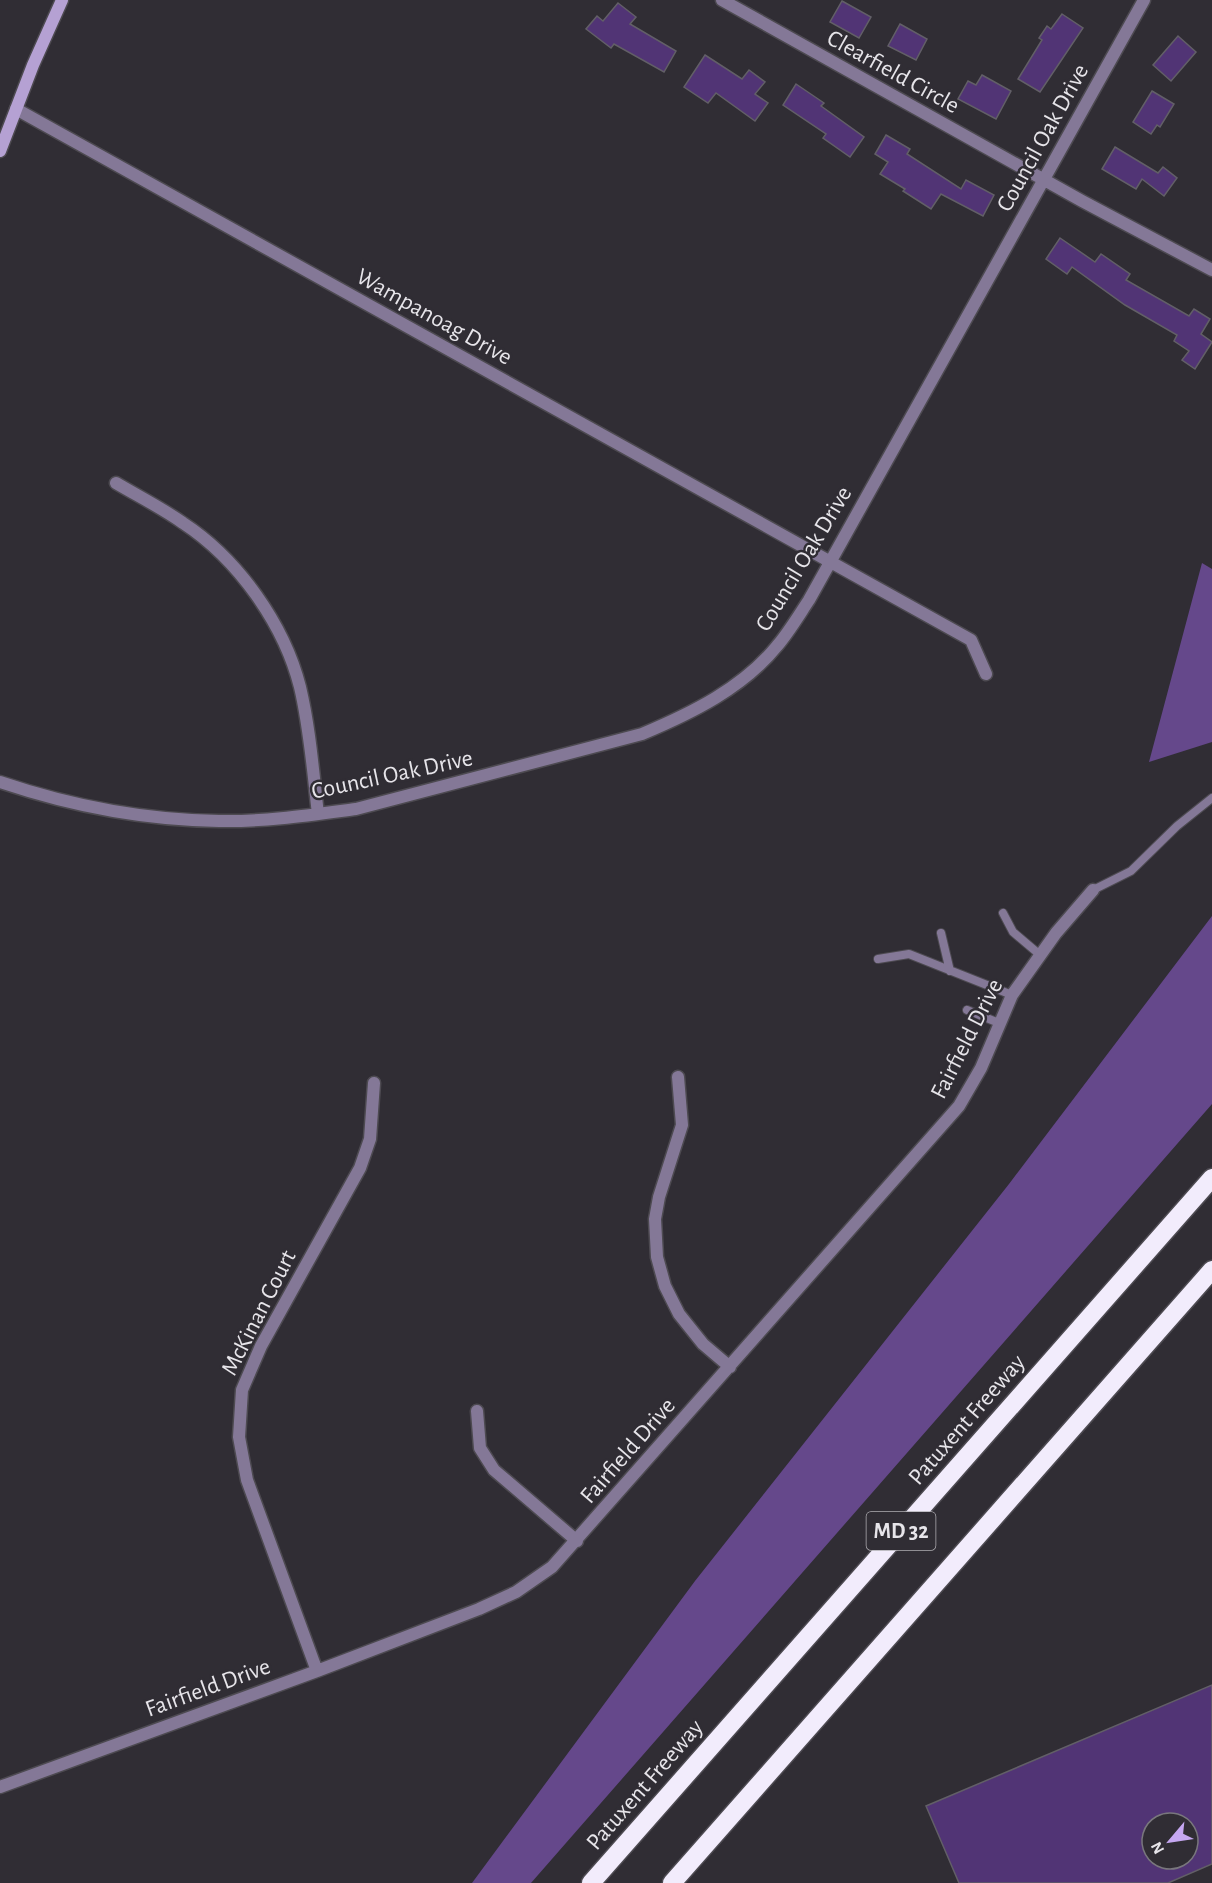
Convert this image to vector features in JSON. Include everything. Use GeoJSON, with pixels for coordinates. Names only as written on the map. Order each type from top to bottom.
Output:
{"type":"FeatureCollection","features":[{"type":"Feature","properties":{"kind":"highway","name":"Patuxent Freeway"},"geometry":{"type":"LineString","coordinates":[[591,1883],[1212,1178]]}},
{"type":"Feature","properties":{"kind":"highway","name":"MD 32"},"geometry":{"type":"LineString","coordinates":[[672,1883],[1212,1270]]}},
{"type":"Feature","properties":{"kind":"street"},"geometry":{"type":"LineString","coordinates":[[0,151],[62,0]]}},
{"type":"Feature","properties":{"kind":"street","name":"Clearfield Circle"},"geometry":{"type":"LineString","coordinates":[[722,0],[1044,180],[1212,270]]}},
{"type":"Feature","properties":{"kind":"street","name":"Council Oak Drive"},"geometry":{"type":"LineString","coordinates":[[1,786],[81,805],[151,818],[221,821],[318,814],[356,809],[642,734],[684,716],[719,696],[749,674],[777,647],[809,600],[1144,0]]}},
{"type":"Feature","properties":{"kind":"street","name":"Wampanoag Drive"},"geometry":{"type":"LineString","coordinates":[[16,109],[971,640],[986,674]]}},
{"type":"Feature","properties":{"kind":"street"},"geometry":{"type":"LineString","coordinates":[[116,483],[185,524],[223,556],[250,587],[272,619],[289,655],[300,687],[318,814]]}},
{"type":"Feature","properties":{"kind":"street","name":"Fairfield Drive"},"geometry":{"type":"LineString","coordinates":[[0,1787],[479,1609],[516,1592],[552,1568],[959,1106],[981,1068],[1012,995],[1039,954],[1093,890]]}},
{"type":"Feature","properties":{"kind":"street"},"geometry":{"type":"LineString","coordinates":[[678,1077],[682,1125],[659,1197],[655,1219],[657,1257],[666,1286],[679,1314],[703,1344],[730,1367]]}},
{"type":"Feature","properties":{"kind":"street","name":"McKinan Court"},"geometry":{"type":"LineString","coordinates":[[317,1671],[247,1480],[239,1437],[242,1390],[261,1346],[360,1168],[370,1139],[374,1083]]}},
{"type":"Feature","properties":{"kind":"street"},"geometry":{"type":"LineString","coordinates":[[477,1411],[480,1448],[494,1470],[577,1541]]}},
{"type":"Feature","properties":{"kind":"lane"},"geometry":{"type":"LineString","coordinates":[[1093,890],[1131,871],[1177,826],[1212,798]]}},
{"type":"Feature","properties":{"kind":"lane"},"geometry":{"type":"LineString","coordinates":[[1003,913],[1012,932],[1039,954]]}},
{"type":"Feature","properties":{"kind":"lane"},"geometry":{"type":"LineString","coordinates":[[941,933],[950,971]]}},
{"type":"Feature","properties":{"kind":"lane"},"geometry":{"type":"LineString","coordinates":[[878,959],[909,954],[1012,995]]}},
{"type":"Feature","properties":{"kind":"lane"},"geometry":{"type":"LineString","coordinates":[[967,1010],[999,1023]]}},
{"type":"Feature","properties":{"kind":"shaded area"},"geometry":{"type":"Polygon","coordinates":[[[1202,563],[1212,569],[1212,742],[1149,762],[1202,563]]]}},
{"type":"Feature","properties":{"kind":"shaded area"},"geometry":{"type":"Polygon","coordinates":[[[1212,916],[1212,1104],[531,1883],[472,1883],[695,1581],[1009,1184],[1212,916]]]}},
{"type":"Feature","properties":{"kind":"building"},"geometry":{"type":"Polygon","coordinates":[[[842,1],[871,17],[859,38],[830,22],[842,1]]]}},
{"type":"Feature","properties":{"kind":"building"},"geometry":{"type":"Polygon","coordinates":[[[618,3],[636,17],[630,24],[676,51],[664,72],[614,44],[611,48],[586,29],[597,16],[603,21],[618,3]]]}},
{"type":"Feature","properties":{"kind":"building"},"geometry":{"type":"Polygon","coordinates":[[[1062,14],[1083,28],[1040,92],[1018,79],[1042,40],[1039,38],[1047,26],[1051,29],[1062,14]]]}},
{"type":"Feature","properties":{"kind":"building"},"geometry":{"type":"Polygon","coordinates":[[[900,24],[927,39],[916,60],[888,46],[900,24]]]}},
{"type":"Feature","properties":{"kind":"building"},"geometry":{"type":"Polygon","coordinates":[[[1178,36],[1196,52],[1171,81],[1153,65],[1178,36]]]}},
{"type":"Feature","properties":{"kind":"building"},"geometry":{"type":"Polygon","coordinates":[[[705,55],[742,79],[749,70],[765,82],[755,94],[768,103],[755,121],[716,93],[708,103],[684,87],[705,55]]]}},
{"type":"Feature","properties":{"kind":"building"},"geometry":{"type":"Polygon","coordinates":[[[982,75],[1011,91],[996,119],[958,99],[968,81],[976,85],[982,75]]]}},
{"type":"Feature","properties":{"kind":"building"},"geometry":{"type":"Polygon","coordinates":[[[796,84],[824,103],[821,106],[864,137],[850,157],[823,138],[826,134],[783,105],[796,84]]]}},
{"type":"Feature","properties":{"kind":"building"},"geometry":{"type":"Polygon","coordinates":[[[1152,91],[1174,104],[1160,127],[1157,125],[1151,134],[1133,122],[1152,91]]]}},
{"type":"Feature","properties":{"kind":"building"},"geometry":{"type":"Polygon","coordinates":[[[886,135],[910,149],[907,154],[961,189],[966,180],[994,195],[983,216],[941,194],[931,209],[880,174],[888,162],[875,154],[886,135]]]}},
{"type":"Feature","properties":{"kind":"building"},"geometry":{"type":"Polygon","coordinates":[[[1115,147],[1158,173],[1163,167],[1177,178],[1164,196],[1142,179],[1136,189],[1102,169],[1115,147]]]}},
{"type":"Feature","properties":{"kind":"building"},"geometry":{"type":"Polygon","coordinates":[[[1060,238],[1095,262],[1101,254],[1130,274],[1126,280],[1189,316],[1194,309],[1210,319],[1201,334],[1212,342],[1195,369],[1182,360],[1189,351],[1174,341],[1177,335],[1125,305],[1072,267],[1067,274],[1046,259],[1060,238]]]}},
{"type":"Feature","properties":{"kind":"building"},"geometry":{"type":"Polygon","coordinates":[[[1212,1685],[1212,1864],[1200,1869],[1200,1811],[1140,1811],[1140,1871],[1196,1871],[1168,1883],[959,1883],[926,1806],[1212,1685]]]}}]}
